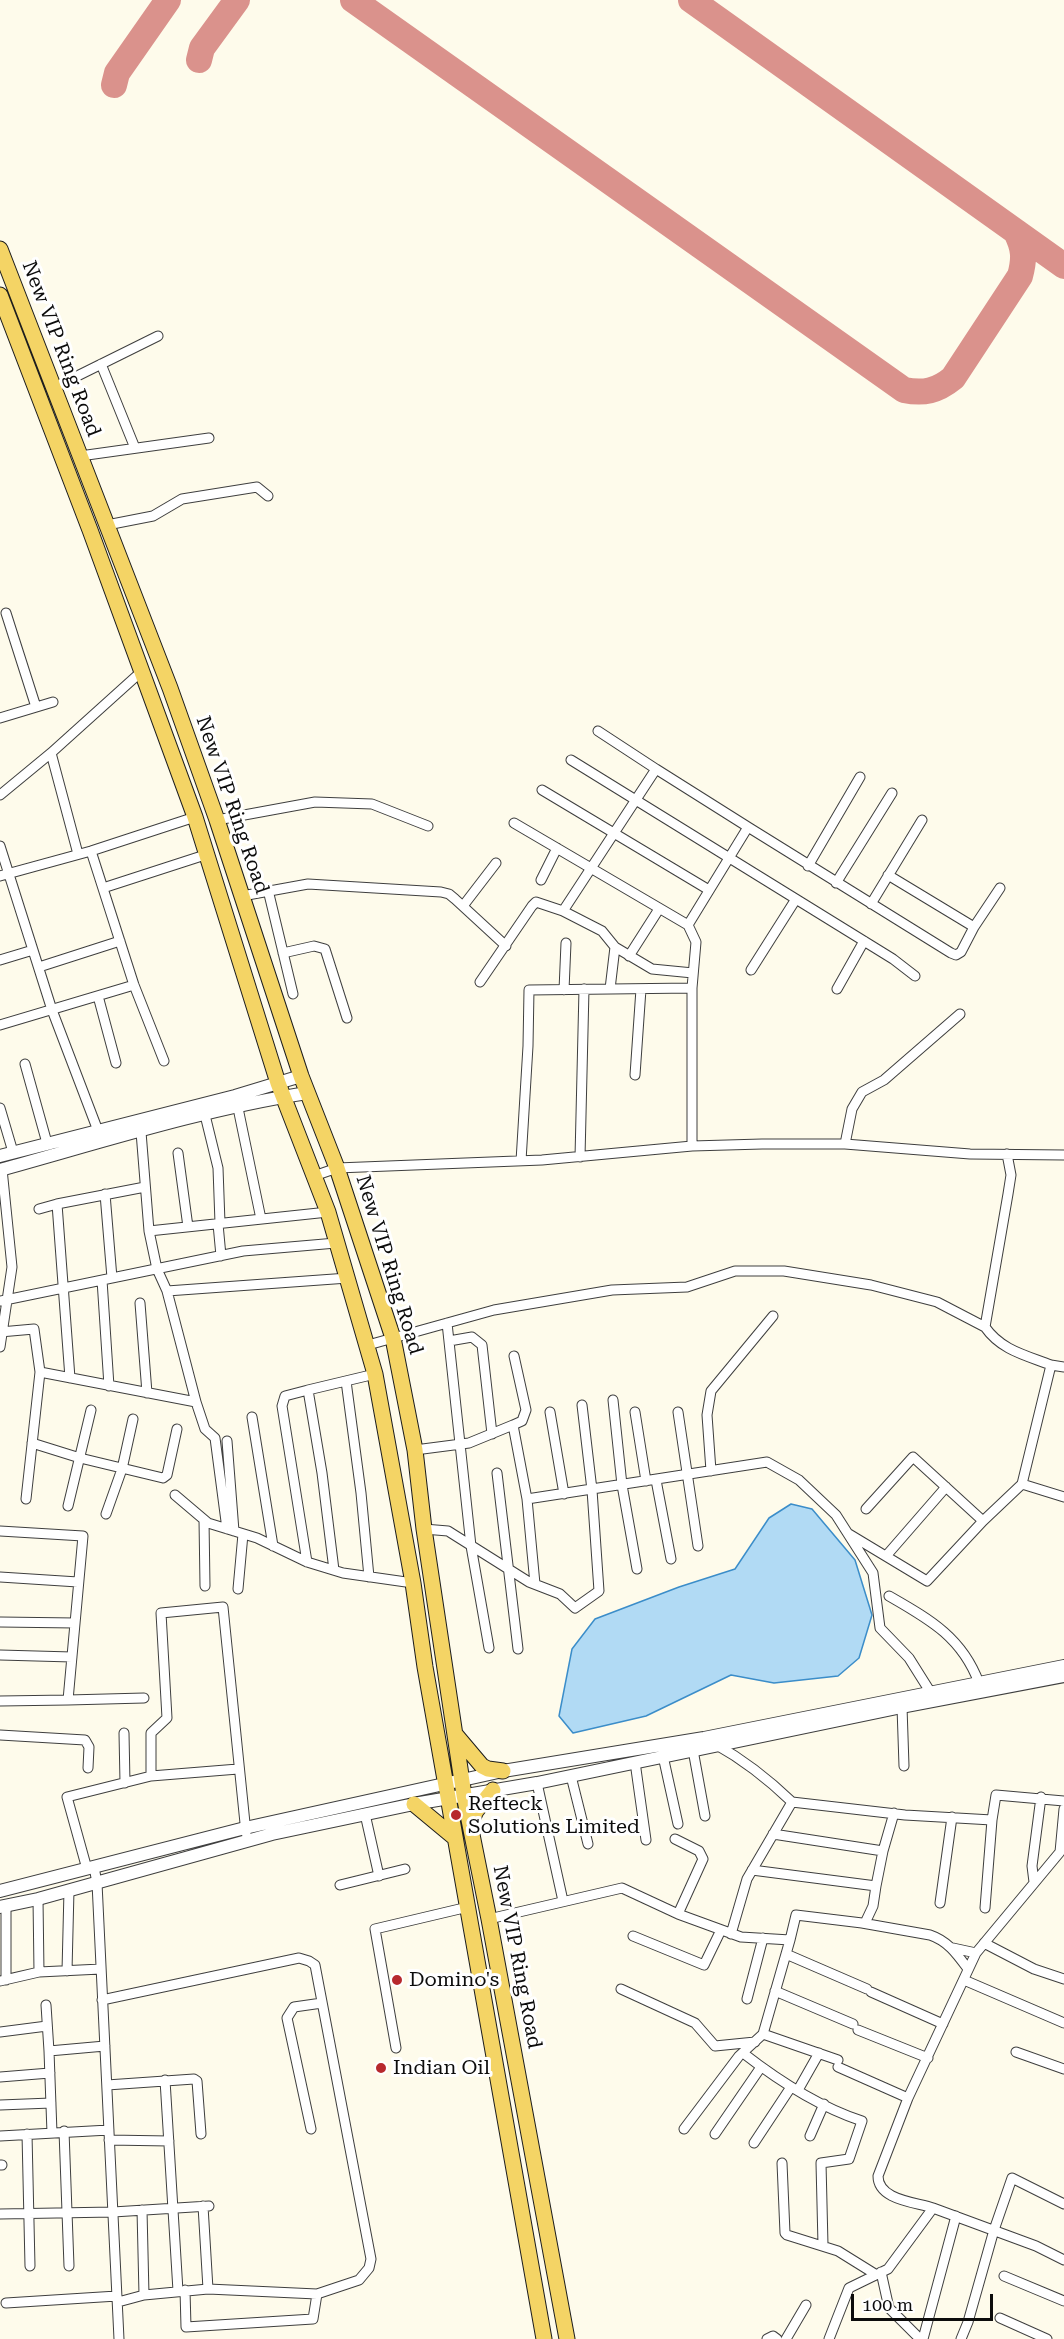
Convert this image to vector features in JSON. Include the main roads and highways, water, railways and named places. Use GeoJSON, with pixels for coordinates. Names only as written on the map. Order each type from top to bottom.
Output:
{"type":"FeatureCollection","features":[{"type":"Feature","properties":{"kind":"main road","name":"New VIP Ring Road"},"geometry":{"type":"LineString","coordinates":[[0,249],[170,688],[217,820],[301,1076],[337,1168],[393,1338],[415,1450],[424,1529],[455,1734],[456,1838],[544,2339]]}},
{"type":"Feature","properties":{"kind":"main road"},"geometry":{"type":"LineString","coordinates":[[2,307],[17,294]]}},
{"type":"Feature","properties":{"kind":"main road","name":"New VIP Ring Road"},"geometry":{"type":"LineString","coordinates":[[2,307],[142,671],[195,817],[280,1090],[328,1212],[368,1345],[414,1583],[425,1667],[455,1789],[470,1824],[567,2339]]}},
{"type":"Feature","properties":{"kind":"main road"},"geometry":{"type":"LineString","coordinates":[[455,1734],[483,1766],[503,1771]]}},
{"type":"Feature","properties":{"kind":"main road"},"geometry":{"type":"LineString","coordinates":[[470,1824],[476,1811],[493,1790]]}},
{"type":"Feature","properties":{"kind":"main road"},"geometry":{"type":"LineString","coordinates":[[414,1804],[456,1838]]}},
{"type":"Feature","properties":{"kind":"main road"},"geometry":{"type":"LineString","coordinates":[[480,1975],[498,1971]]}},
{"type":"Feature","properties":{"kind":"main road"},"geometry":{"type":"LineString","coordinates":[[504,2110],[523,2106]]}},
{"type":"Feature","properties":{"kind":"water"},"geometry":{"type":"Polygon","coordinates":[[[791,1504],[812,1509],[855,1560],[872,1615],[859,1658],[838,1676],[774,1683],[731,1675],[646,1716],[573,1733],[559,1716],[572,1649],[595,1619],[679,1587],[735,1569],[769,1518],[791,1504]]]}},
{"type":"Feature","properties":{"kind":"place","name":"Refteck Solutions Limited"},"geometry":{"type":"Point","coordinates":[456,1815]}},
{"type":"Feature","properties":{"kind":"place","name":"Domino's"},"geometry":{"type":"Point","coordinates":[397,1980]}},
{"type":"Feature","properties":{"kind":"place","name":"Indian Oil"},"geometry":{"type":"Point","coordinates":[381,2068]}}]}
